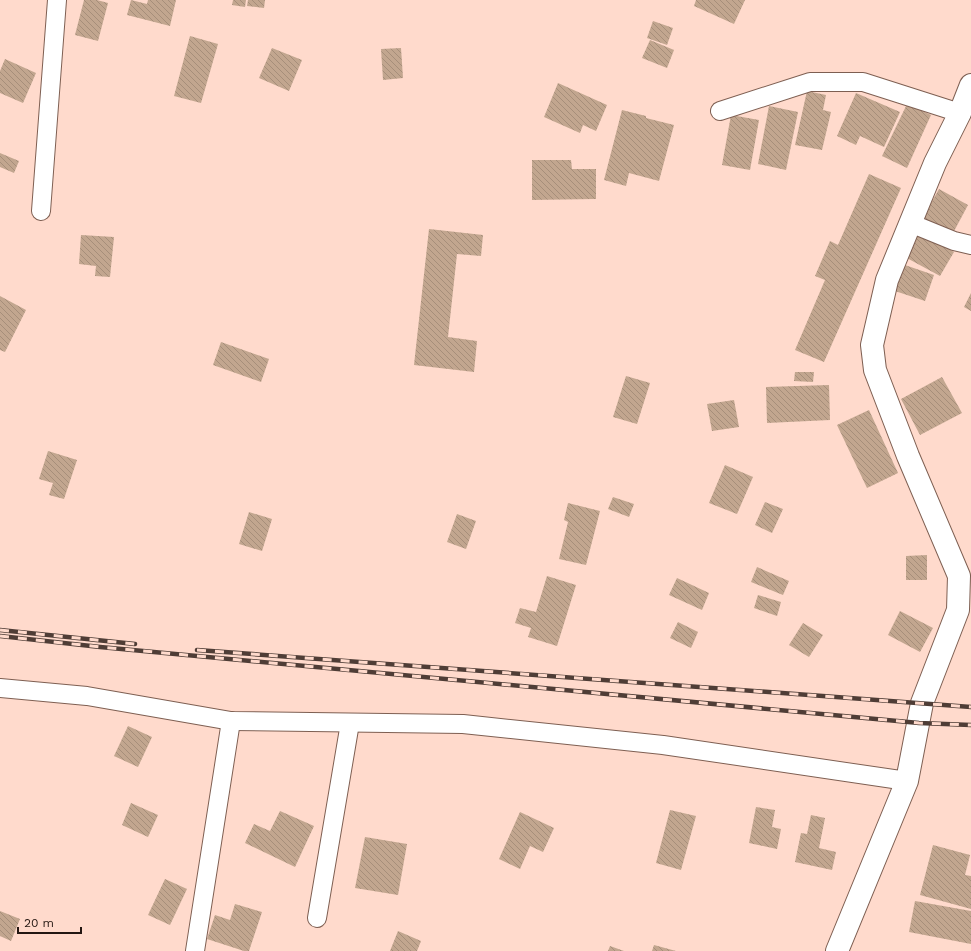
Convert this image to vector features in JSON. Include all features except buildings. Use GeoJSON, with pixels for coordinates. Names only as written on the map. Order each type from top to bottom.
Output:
{"type":"FeatureCollection","features":[{"type":"Feature","properties":{"kind":"street"},"geometry":{"type":"LineString","coordinates":[[41,211],[57,0]]}},
{"type":"Feature","properties":{"kind":"street"},"geometry":{"type":"LineString","coordinates":[[720,111],[810,82],[863,82],[960,113]]}},
{"type":"Feature","properties":{"kind":"street"},"geometry":{"type":"LineString","coordinates":[[837,951],[907,781],[922,703],[958,610],[959,576],[908,456],[875,370],[872,345],[888,280],[935,163],[960,113],[971,85]]}},
{"type":"Feature","properties":{"kind":"street"},"geometry":{"type":"LineString","coordinates":[[910,223],[954,241],[971,245]]}},
{"type":"Feature","properties":{"kind":"street"},"geometry":{"type":"LineString","coordinates":[[0,688],[87,696],[231,720],[478,725],[663,745],[907,781]]}},
{"type":"Feature","properties":{"kind":"street"},"geometry":{"type":"LineString","coordinates":[[194,951],[231,720]]}},
{"type":"Feature","properties":{"kind":"street"},"geometry":{"type":"LineString","coordinates":[[317,918],[350,722]]}},
{"type":"Feature","properties":{"kind":"railway"},"geometry":{"type":"LineString","coordinates":[[0,630],[135,644]]}},
{"type":"Feature","properties":{"kind":"railway"},"geometry":{"type":"LineString","coordinates":[[0,636],[100,647],[919,723],[971,725]]}},
{"type":"Feature","properties":{"kind":"railway"},"geometry":{"type":"LineString","coordinates":[[197,650],[971,707]]}}]}
